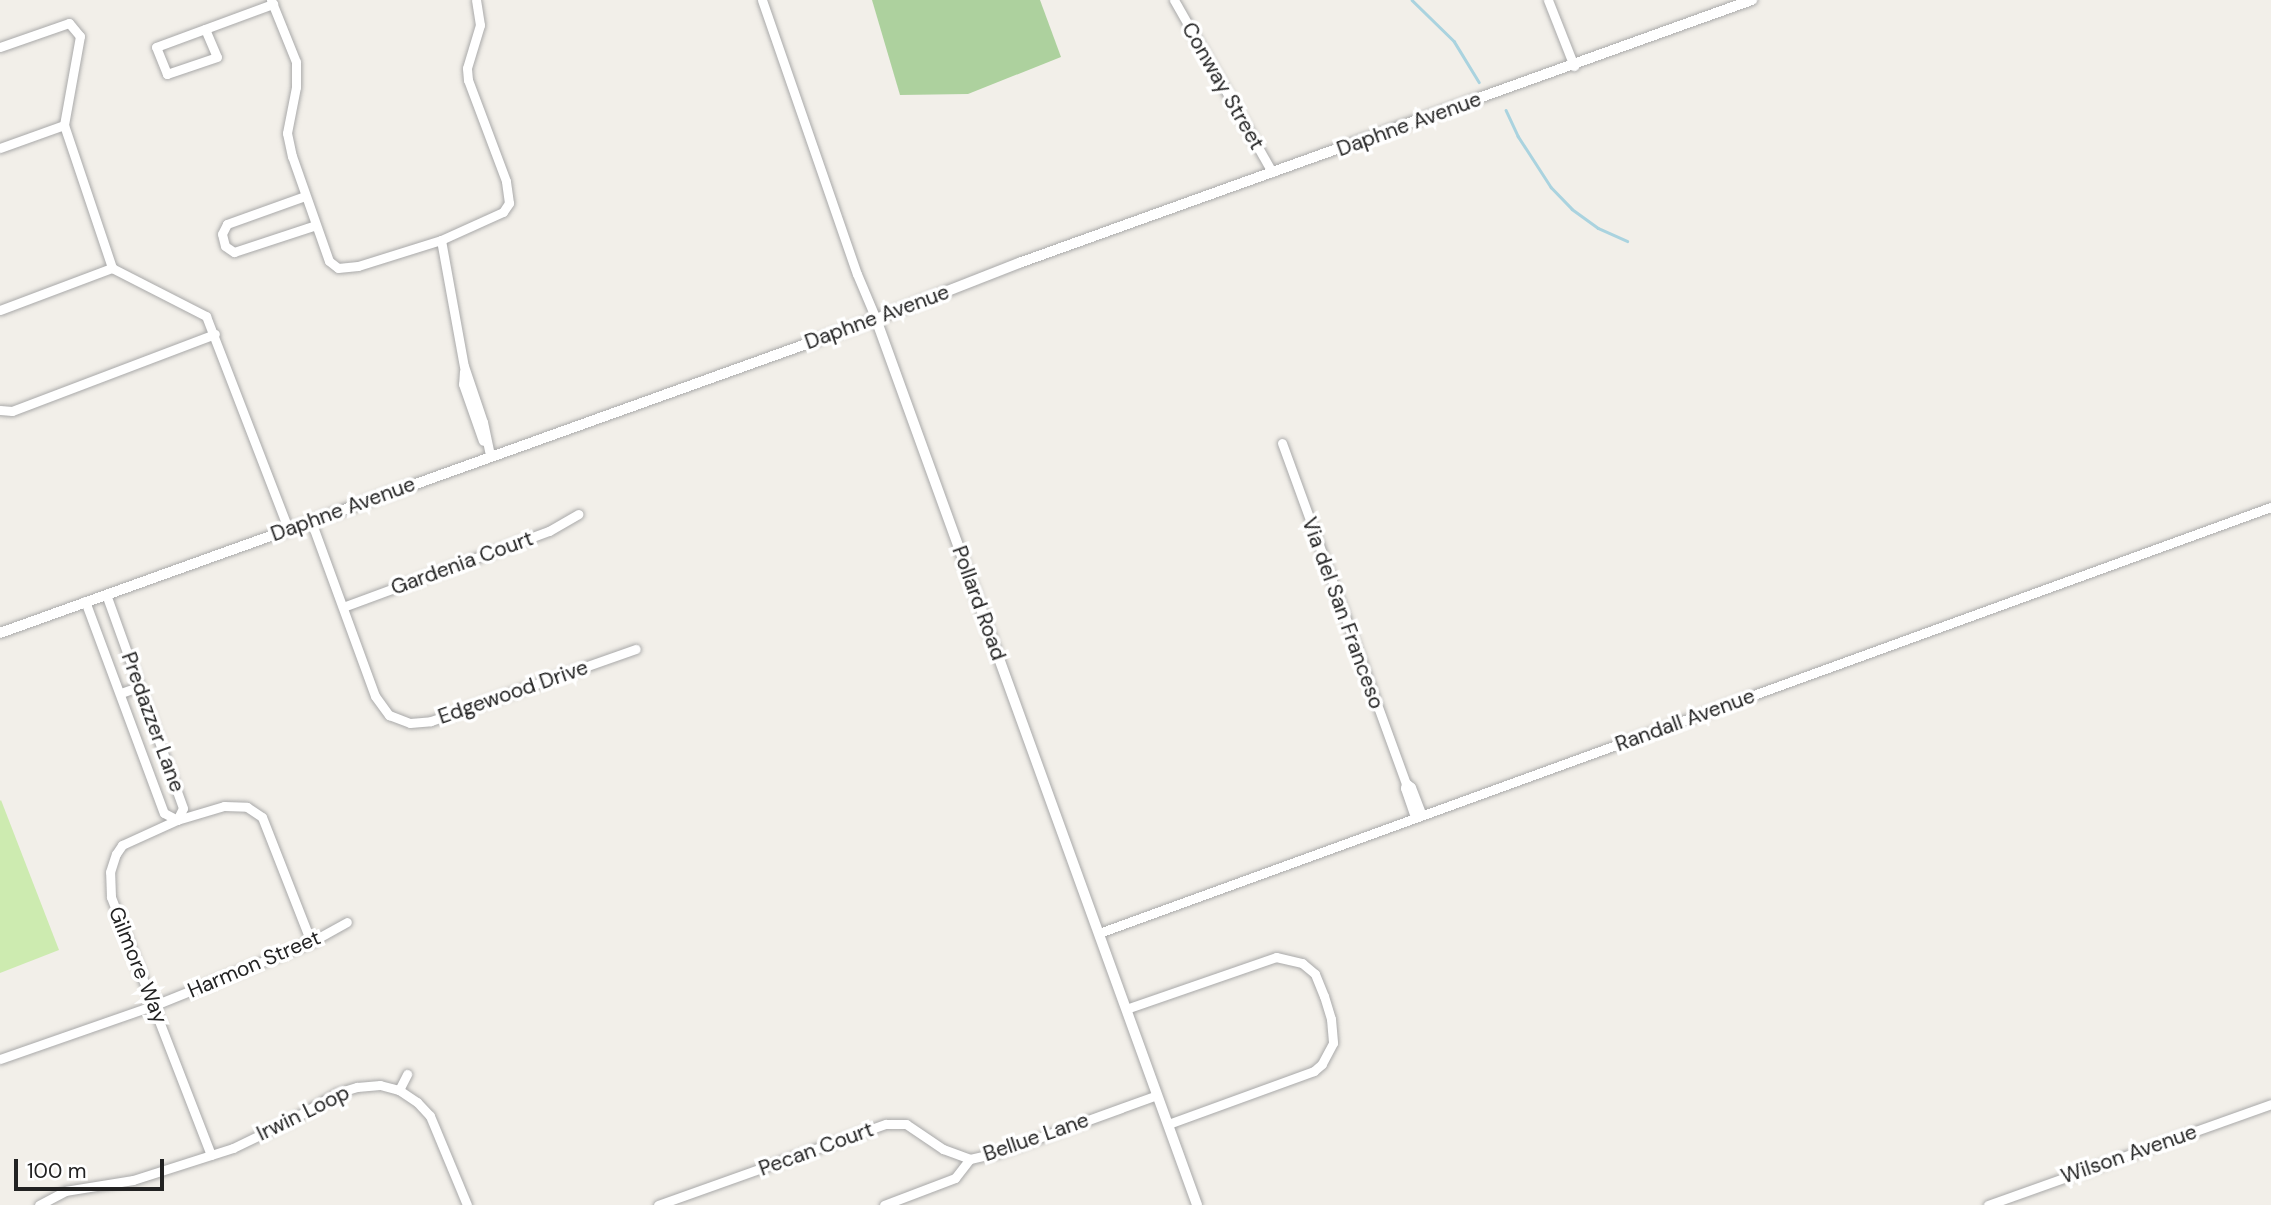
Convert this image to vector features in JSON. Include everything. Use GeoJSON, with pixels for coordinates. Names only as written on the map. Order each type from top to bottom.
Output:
{"type":"FeatureCollection","features":[{"type":"Feature","properties":{"kind":"street"},"geometry":{"type":"LineString","coordinates":[[205,29],[216,57],[167,74],[156,47],[272,2],[296,62],[296,87],[287,133],[305,196],[329,261],[338,268],[358,266],[441,240],[503,212],[509,203],[509,192],[468,80],[467,68],[480,25],[476,0]]}},
{"type":"Feature","properties":{"kind":"street","name":"Pollard Road"},"geometry":{"type":"LineString","coordinates":[[762,0],[857,274],[876,319],[1197,1205]]}},
{"type":"Feature","properties":{"kind":"street","name":"Conway Street"},"geometry":{"type":"LineString","coordinates":[[1174,0],[1272,172]]}},
{"type":"Feature","properties":{"kind":"street"},"geometry":{"type":"LineString","coordinates":[[1548,0],[1574,66]]}},
{"type":"Feature","properties":{"kind":"street","name":"Daphne Avenue"},"geometry":{"type":"LineString","coordinates":[[0,633],[876,319],[1019,263],[1752,0]]}},
{"type":"Feature","properties":{"kind":"street"},"geometry":{"type":"LineString","coordinates":[[0,47],[69,23],[80,36],[64,125],[112,268],[206,316],[288,529]]}},
{"type":"Feature","properties":{"kind":"street"},"geometry":{"type":"LineString","coordinates":[[0,148],[64,125]]}},
{"type":"Feature","properties":{"kind":"street"},"geometry":{"type":"LineString","coordinates":[[305,196],[227,224],[222,234],[225,246],[234,252],[316,225]]}},
{"type":"Feature","properties":{"kind":"street"},"geometry":{"type":"LineString","coordinates":[[441,240],[464,366],[483,422],[489,456]]}},
{"type":"Feature","properties":{"kind":"street"},"geometry":{"type":"LineString","coordinates":[[0,310],[112,268]]}},
{"type":"Feature","properties":{"kind":"street"},"geometry":{"type":"LineString","coordinates":[[0,410],[12,411],[215,334]]}},
{"type":"Feature","properties":{"kind":"street","name":"Via del San Franceso"},"geometry":{"type":"LineString","coordinates":[[1282,443],[1406,783],[1411,787],[1419,816]]}},
{"type":"Feature","properties":{"kind":"street","name":"Randall Avenue"},"geometry":{"type":"LineString","coordinates":[[1099,933],[2271,507]]}},
{"type":"Feature","properties":{"kind":"street","name":"Gardenia Court"},"geometry":{"type":"LineString","coordinates":[[343,607],[550,531],[579,514]]}},
{"type":"Feature","properties":{"kind":"street","name":"Edgewood Drive"},"geometry":{"type":"LineString","coordinates":[[311,521],[375,696],[389,715],[410,723],[431,721],[636,649]]}},
{"type":"Feature","properties":{"kind":"street","name":"Predazzer Lane"},"geometry":{"type":"LineString","coordinates":[[85,601],[164,813],[177,820],[183,808],[106,594]]}},
{"type":"Feature","properties":{"kind":"street"},"geometry":{"type":"LineString","coordinates":[[121,693],[140,686]]}},
{"type":"Feature","properties":{"kind":"street","name":"Gilmore Way"},"geometry":{"type":"LineString","coordinates":[[211,1155],[111,897],[110,872],[122,845],[177,820],[224,806],[247,807],[262,817],[311,942]]}},
{"type":"Feature","properties":{"kind":"street","name":"Harmon Street"},"geometry":{"type":"LineString","coordinates":[[0,1059],[155,1005],[311,942],[347,922]]}},
{"type":"Feature","properties":{"kind":"street"},"geometry":{"type":"LineString","coordinates":[[1126,1009],[1276,957],[1302,963],[1315,974],[1324,996],[1331,1019],[1333,1043],[1322,1064],[1314,1071],[1168,1124]]}},
{"type":"Feature","properties":{"kind":"street"},"geometry":{"type":"LineString","coordinates":[[407,1074],[398,1090],[417,1102],[430,1116],[467,1205]]}},
{"type":"Feature","properties":{"kind":"street","name":"Irwin Loop"},"geometry":{"type":"LineString","coordinates":[[39,1205],[65,1191],[133,1180],[211,1155],[291,1120],[337,1093],[357,1087],[380,1085],[398,1090]]}},
{"type":"Feature","properties":{"kind":"street","name":"Bellue Lane"},"geometry":{"type":"LineString","coordinates":[[884,1205],[955,1178],[970,1159],[997,1153],[1157,1095]]}},
{"type":"Feature","properties":{"kind":"street","name":"Wilson Avenue"},"geometry":{"type":"LineString","coordinates":[[1988,1205],[2271,1104]]}},
{"type":"Feature","properties":{"kind":"street","name":"Pecan Court"},"geometry":{"type":"LineString","coordinates":[[658,1205],[886,1124],[906,1124],[943,1149],[970,1159]]}},
{"type":"Feature","properties":{"kind":"green space"},"geometry":{"type":"Polygon","coordinates":[[[872,0],[1040,0],[1061,57],[968,94],[900,95],[872,0]]]}},
{"type":"Feature","properties":{"kind":"green space"},"geometry":{"type":"Polygon","coordinates":[[[0,801],[59,950],[0,973],[0,801]]]}},
{"type":"Feature","properties":{"kind":"waterway"},"geometry":{"type":"LineString","coordinates":[[1412,0],[1454,41],[1479,82]]}},
{"type":"Feature","properties":{"kind":"waterway"},"geometry":{"type":"LineString","coordinates":[[1506,110],[1518,136],[1551,187],[1572,209],[1598,228],[1627,241]]}}]}
